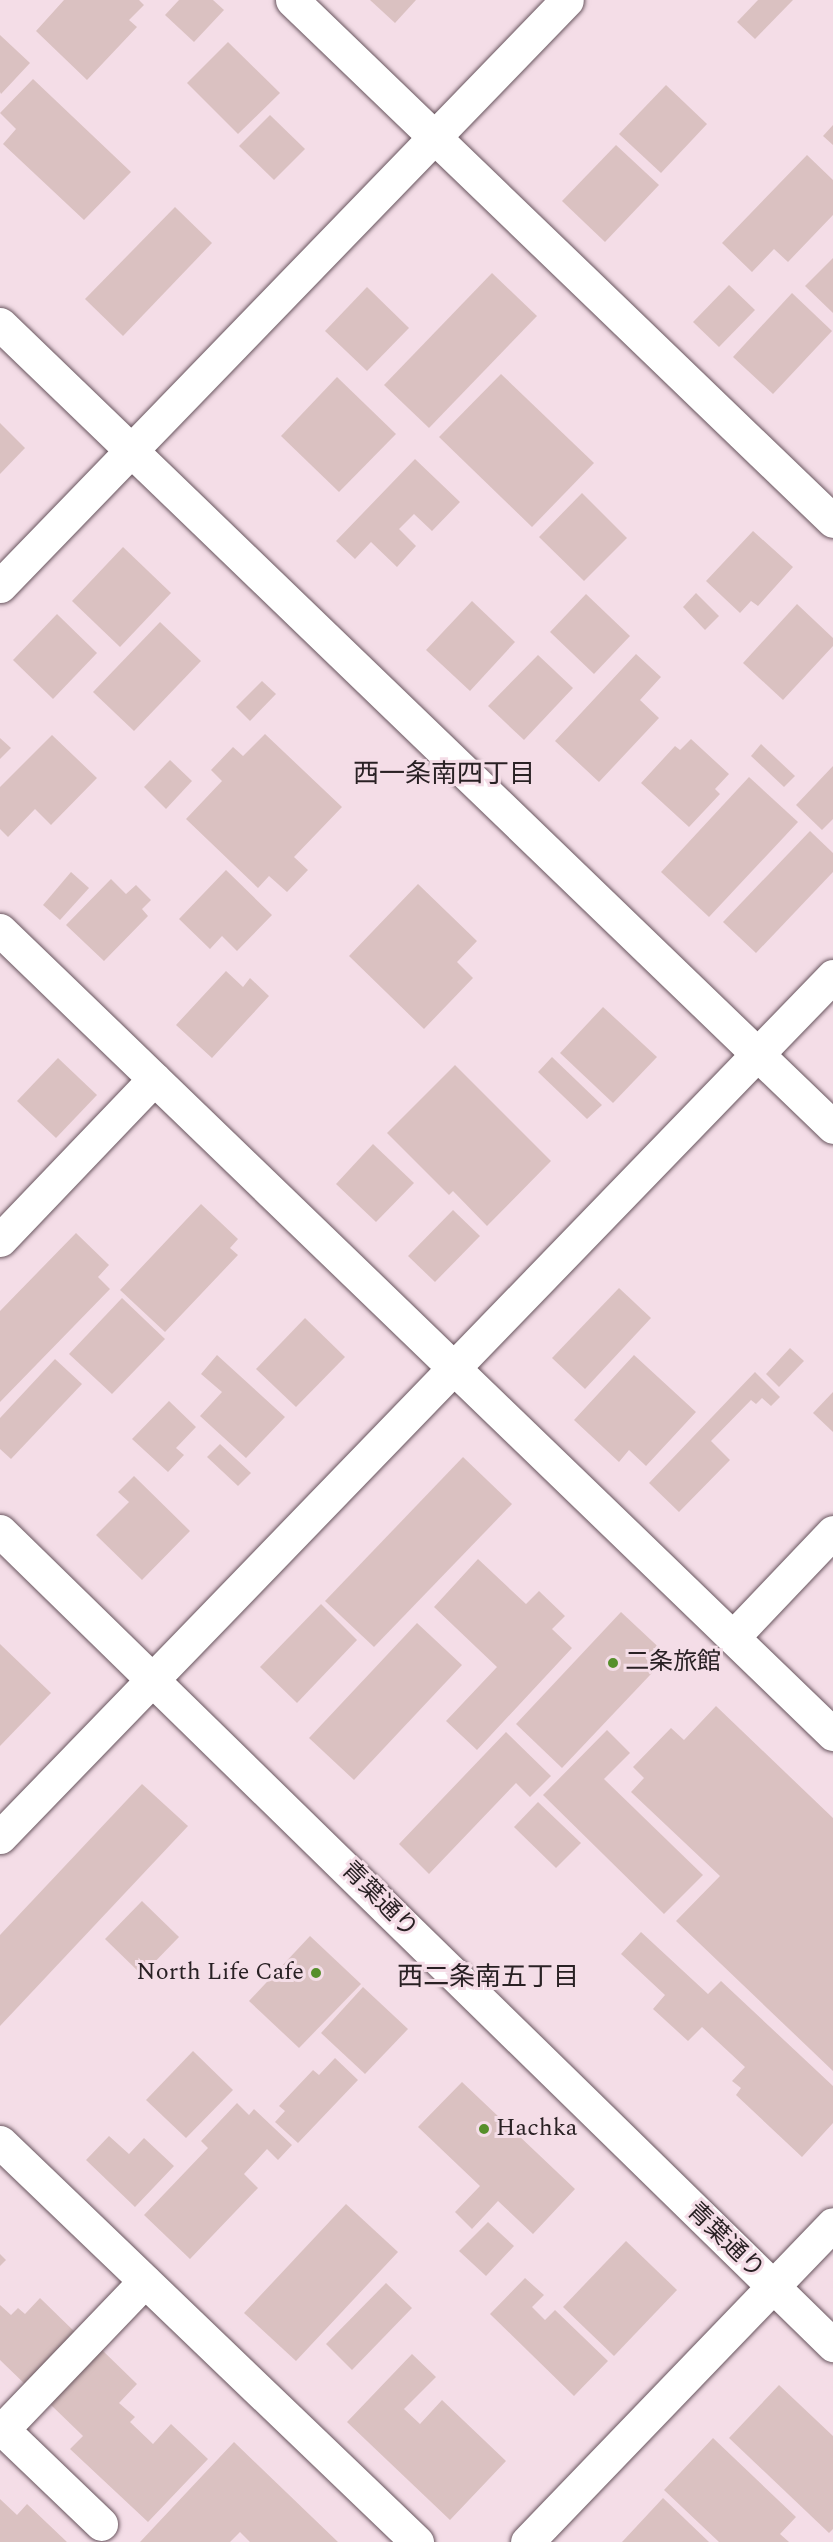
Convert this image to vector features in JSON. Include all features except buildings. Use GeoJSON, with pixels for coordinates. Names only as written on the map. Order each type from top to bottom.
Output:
{"type":"FeatureCollection","features":[{"type":"Feature","properties":{"kind":"street"},"geometry":{"type":"LineString","coordinates":[[292,0],[833,521]]}},
{"type":"Feature","properties":{"kind":"street"},"geometry":{"type":"LineString","coordinates":[[0,586],[133,452],[567,0]]}},
{"type":"Feature","properties":{"kind":"street"},"geometry":{"type":"LineString","coordinates":[[0,324],[833,1127]]}},
{"type":"Feature","properties":{"kind":"street"},"geometry":{"type":"LineString","coordinates":[[0,930],[833,1734]]}},
{"type":"Feature","properties":{"kind":"street"},"geometry":{"type":"LineString","coordinates":[[0,1837],[151,1677],[833,976]]}},
{"type":"Feature","properties":{"kind":"street"},"geometry":{"type":"LineString","coordinates":[[0,1240],[154,1079]]}},
{"type":"Feature","properties":{"kind":"street","name":"青葉通り"},"geometry":{"type":"LineString","coordinates":[[0,1531],[833,2345]]}},
{"type":"Feature","properties":{"kind":"street"},"geometry":{"type":"LineString","coordinates":[[733,1637],[833,1532]]}},
{"type":"Feature","properties":{"kind":"street"},"geometry":{"type":"LineString","coordinates":[[0,2142],[417,2542]]}},
{"type":"Feature","properties":{"kind":"street"},"geometry":{"type":"LineString","coordinates":[[527,2542],[833,2224]]}},
{"type":"Feature","properties":{"kind":"street"},"geometry":{"type":"LineString","coordinates":[[101,2524],[1,2429],[145,2281]]}},
{"type":"Feature","properties":{"kind":"place","name":"二条旅館"},"geometry":{"type":"Point","coordinates":[613,1663]}},
{"type":"Feature","properties":{"kind":"place","name":"North Life Cafe"},"geometry":{"type":"Point","coordinates":[316,1973]}},
{"type":"Feature","properties":{"kind":"place","name":"Hachka"},"geometry":{"type":"Point","coordinates":[484,2129]}},
{"type":"Feature","properties":{"kind":"district","name":"西一条南四丁目"},"geometry":{"type":"Point","coordinates":[444,775]}},
{"type":"Feature","properties":{"kind":"district","name":"西二条南五丁目"},"geometry":{"type":"Point","coordinates":[488,1978]}}]}
